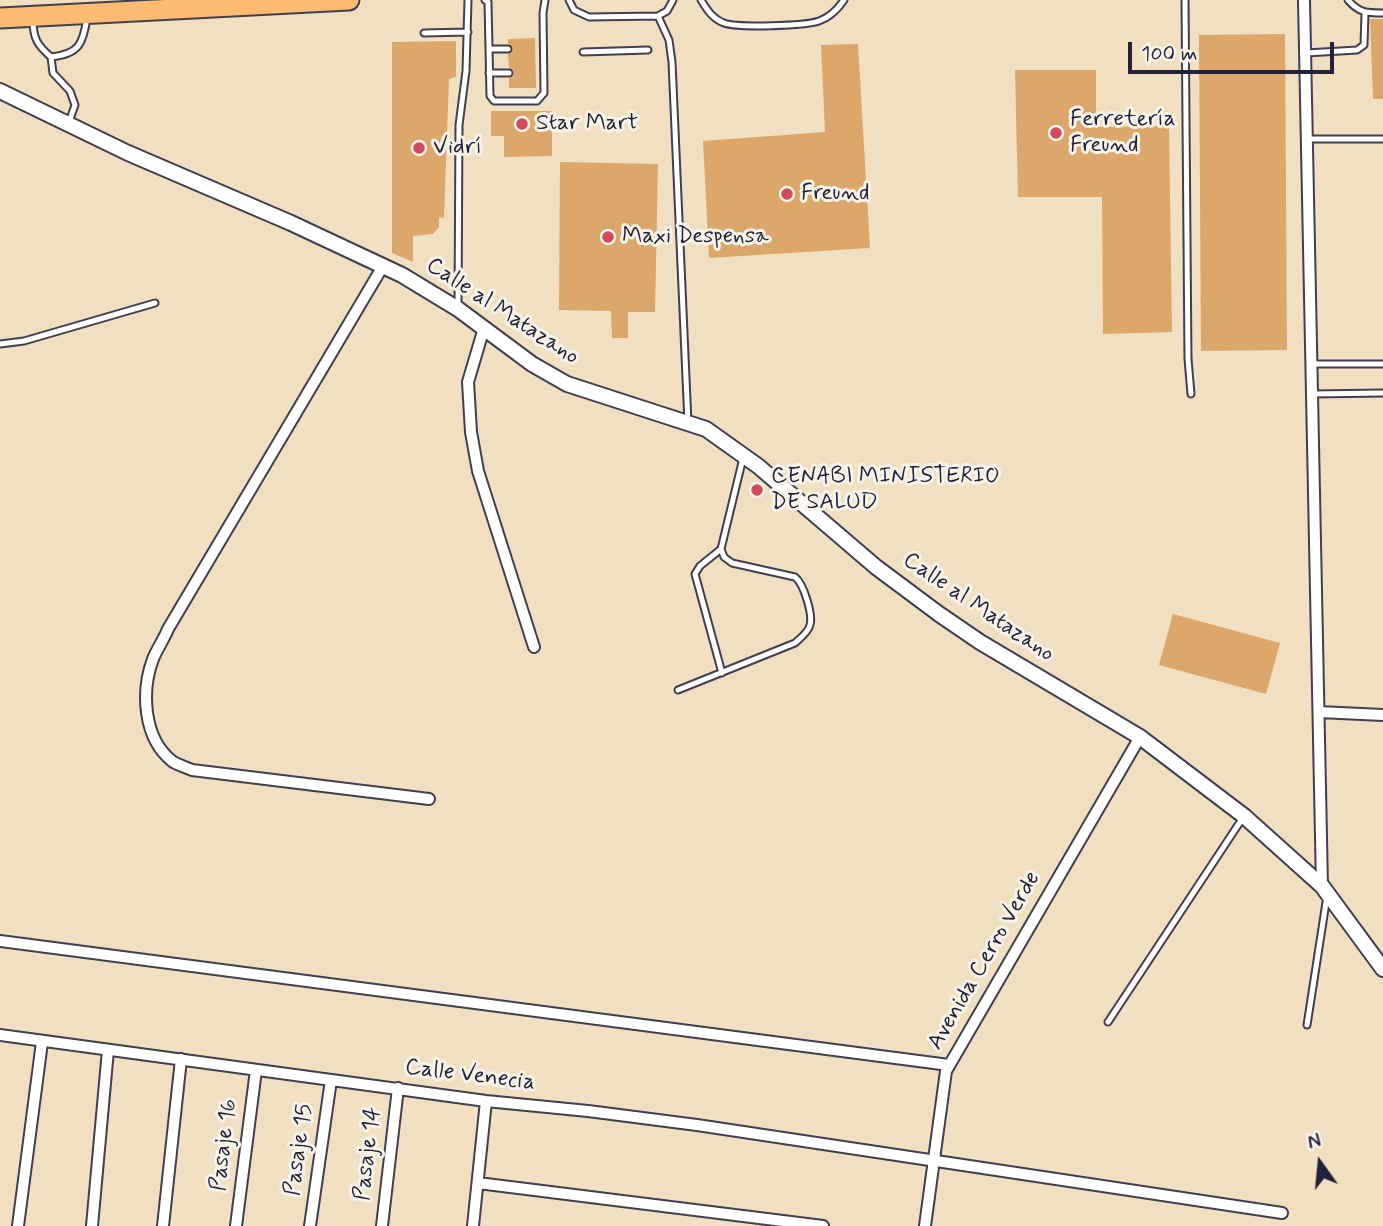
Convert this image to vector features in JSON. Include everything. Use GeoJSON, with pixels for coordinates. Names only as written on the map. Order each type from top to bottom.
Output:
{"type":"FeatureCollection","features":[{"type":"Feature","properties":{"kind":"highway"},"geometry":{"type":"LineString","coordinates":[[0,18],[349,0]]}},
{"type":"Feature","properties":{"kind":"street"},"geometry":{"type":"LineString","coordinates":[[1304,0],[1324,889]]}},
{"type":"Feature","properties":{"kind":"street","name":"Calle al Matazano"},"geometry":{"type":"LineString","coordinates":[[0,91],[182,178],[291,223],[383,266],[458,309],[532,364],[567,384],[706,429],[744,455],[876,567],[939,614],[980,642],[1140,737],[1244,816],[1324,889],[1383,969]]}},
{"type":"Feature","properties":{"kind":"street"},"geometry":{"type":"LineString","coordinates":[[383,266],[153,659],[147,685],[147,710],[159,747],[173,762],[192,770],[429,799]]}},
{"type":"Feature","properties":{"kind":"street"},"geometry":{"type":"LineString","coordinates":[[484,328],[468,382],[471,432],[478,471],[534,647]]}},
{"type":"Feature","properties":{"kind":"street"},"geometry":{"type":"LineString","coordinates":[[1319,712],[1383,715]]}},
{"type":"Feature","properties":{"kind":"street","name":"Avenida Cerro Verde"},"geometry":{"type":"LineString","coordinates":[[925,1226],[946,1071],[1140,737]]}},
{"type":"Feature","properties":{"kind":"street"},"geometry":{"type":"LineString","coordinates":[[0,941],[949,1065]]}},
{"type":"Feature","properties":{"kind":"street","name":"Calle Venecia"},"geometry":{"type":"LineString","coordinates":[[0,1035],[486,1101],[670,1121],[1282,1213]]}},
{"type":"Feature","properties":{"kind":"street"},"geometry":{"type":"LineString","coordinates":[[18,1226],[42,1042]]}},
{"type":"Feature","properties":{"kind":"street"},"geometry":{"type":"LineString","coordinates":[[92,1226],[108,1050]]}},
{"type":"Feature","properties":{"kind":"street"},"geometry":{"type":"LineString","coordinates":[[163,1226],[181,1059]]}},
{"type":"Feature","properties":{"kind":"street","name":"Pasaje 16"},"geometry":{"type":"LineString","coordinates":[[236,1226],[256,1070]]}},
{"type":"Feature","properties":{"kind":"street","name":"Pasaje 15"},"geometry":{"type":"LineString","coordinates":[[310,1226],[331,1080]]}},
{"type":"Feature","properties":{"kind":"street","name":"Pasaje 14"},"geometry":{"type":"LineString","coordinates":[[382,1226],[398,1088]]}},
{"type":"Feature","properties":{"kind":"street"},"geometry":{"type":"LineString","coordinates":[[473,1226],[486,1101]]}},
{"type":"Feature","properties":{"kind":"street"},"geometry":{"type":"LineString","coordinates":[[478,1183],[823,1226]]}},
{"type":"Feature","properties":{"kind":"lane"},"geometry":{"type":"LineString","coordinates":[[458,309],[459,125],[466,72],[468,0]]}},
{"type":"Feature","properties":{"kind":"lane"},"geometry":{"type":"LineString","coordinates":[[485,0],[488,2],[490,96],[494,101],[541,99],[544,93],[545,0]]}},
{"type":"Feature","properties":{"kind":"lane"},"geometry":{"type":"LineString","coordinates":[[569,0],[574,10],[589,18],[659,16],[667,11],[673,0]]}},
{"type":"Feature","properties":{"kind":"lane"},"geometry":{"type":"LineString","coordinates":[[701,0],[716,19],[735,25],[809,24],[825,18],[844,0]]}},
{"type":"Feature","properties":{"kind":"lane"},"geometry":{"type":"LineString","coordinates":[[1185,0],[1188,359],[1191,394]]}},
{"type":"Feature","properties":{"kind":"lane"},"geometry":{"type":"LineString","coordinates":[[1348,0],[1364,13],[1383,13]]}},
{"type":"Feature","properties":{"kind":"lane"},"geometry":{"type":"LineString","coordinates":[[1306,53],[1357,50],[1364,45],[1364,13]]}},
{"type":"Feature","properties":{"kind":"lane"},"geometry":{"type":"LineString","coordinates":[[51,57],[61,56],[79,47],[84,39],[88,14]]}},
{"type":"Feature","properties":{"kind":"lane"},"geometry":{"type":"LineString","coordinates":[[659,16],[669,40],[672,62],[688,424]]}},
{"type":"Feature","properties":{"kind":"lane"},"geometry":{"type":"LineString","coordinates":[[33,17],[33,36],[39,47],[51,57],[53,73],[70,91],[75,105],[68,124]]}},
{"type":"Feature","properties":{"kind":"lane"},"geometry":{"type":"LineString","coordinates":[[424,33],[468,32]]}},
{"type":"Feature","properties":{"kind":"lane"},"geometry":{"type":"LineString","coordinates":[[535,48],[543,48]]}},
{"type":"Feature","properties":{"kind":"lane"},"geometry":{"type":"LineString","coordinates":[[489,49],[508,49]]}},
{"type":"Feature","properties":{"kind":"lane"},"geometry":{"type":"LineString","coordinates":[[583,52],[648,50]]}},
{"type":"Feature","properties":{"kind":"lane"},"geometry":{"type":"LineString","coordinates":[[536,72],[544,72]]}},
{"type":"Feature","properties":{"kind":"lane"},"geometry":{"type":"LineString","coordinates":[[489,73],[509,73]]}},
{"type":"Feature","properties":{"kind":"lane"},"geometry":{"type":"LineString","coordinates":[[1308,139],[1383,139]]}},
{"type":"Feature","properties":{"kind":"lane"},"geometry":{"type":"LineString","coordinates":[[0,344],[24,341],[155,303]]}},
{"type":"Feature","properties":{"kind":"lane"},"geometry":{"type":"LineString","coordinates":[[1311,364],[1383,363]]}},
{"type":"Feature","properties":{"kind":"lane"},"geometry":{"type":"LineString","coordinates":[[1312,394],[1383,394]]}},
{"type":"Feature","properties":{"kind":"lane"},"geometry":{"type":"LineString","coordinates":[[678,690],[794,643],[806,633],[811,623],[804,589],[795,577],[732,563],[721,549],[744,455]]}},
{"type":"Feature","properties":{"kind":"lane"},"geometry":{"type":"LineString","coordinates":[[721,549],[700,566],[695,574],[722,673]]}},
{"type":"Feature","properties":{"kind":"lane"},"geometry":{"type":"LineString","coordinates":[[1108,1022],[1244,816]]}},
{"type":"Feature","properties":{"kind":"lane"},"geometry":{"type":"LineString","coordinates":[[1307,1025],[1324,889]]}},
{"type":"Feature","properties":{"kind":"building"},"geometry":{"type":"Polygon","coordinates":[[[1370,19],[1383,19],[1383,99],[1373,99],[1370,19]]]}},
{"type":"Feature","properties":{"kind":"building"},"geometry":{"type":"Polygon","coordinates":[[[1285,34],[1287,350],[1201,351],[1199,35],[1285,34]]]}},
{"type":"Feature","properties":{"kind":"building"},"geometry":{"type":"Polygon","coordinates":[[[535,38],[536,88],[509,88],[509,78],[514,72],[509,68],[508,54],[513,48],[508,44],[508,39],[535,38]]]}},
{"type":"Feature","properties":{"kind":"building","name":"Vidrí"},"geometry":{"type":"Polygon","coordinates":[[[456,41],[456,77],[449,79],[444,218],[439,217],[439,227],[433,234],[413,236],[413,262],[392,253],[392,42],[456,41]]]}},
{"type":"Feature","properties":{"kind":"building","name":"Freund"},"geometry":{"type":"Polygon","coordinates":[[[858,44],[870,248],[709,258],[703,141],[825,132],[821,45],[858,44]]]}},
{"type":"Feature","properties":{"kind":"building"},"geometry":{"type":"Polygon","coordinates":[[[1015,70],[1096,70],[1096,127],[1169,126],[1172,332],[1103,334],[1102,197],[1018,197],[1015,70]]]}},
{"type":"Feature","properties":{"kind":"building","name":"Star Mart"},"geometry":{"type":"Polygon","coordinates":[[[491,111],[552,111],[552,156],[504,157],[504,136],[491,136],[491,111]]]}},
{"type":"Feature","properties":{"kind":"building","name":"Maxi Despensa"},"geometry":{"type":"Polygon","coordinates":[[[560,162],[658,164],[655,312],[628,312],[628,338],[612,338],[611,311],[559,310],[560,162]]]}},
{"type":"Feature","properties":{"kind":"building"},"geometry":{"type":"Polygon","coordinates":[[[1173,614],[1280,643],[1266,694],[1159,665],[1173,614]]]}},
{"type":"Feature","properties":{"kind":"place","name":"Star Mart"},"geometry":{"type":"Point","coordinates":[522,124]}},
{"type":"Feature","properties":{"kind":"place","name":"Ferretería Freund"},"geometry":{"type":"Point","coordinates":[1056,133]}},
{"type":"Feature","properties":{"kind":"place","name":"Vidrí"},"geometry":{"type":"Point","coordinates":[419,148]}},
{"type":"Feature","properties":{"kind":"place","name":"Freund"},"geometry":{"type":"Point","coordinates":[787,194]}},
{"type":"Feature","properties":{"kind":"place","name":"Maxi Despensa"},"geometry":{"type":"Point","coordinates":[608,237]}},
{"type":"Feature","properties":{"kind":"place","name":"CENABI MINISTERIO DE SALUD"},"geometry":{"type":"Point","coordinates":[757,490]}}]}
